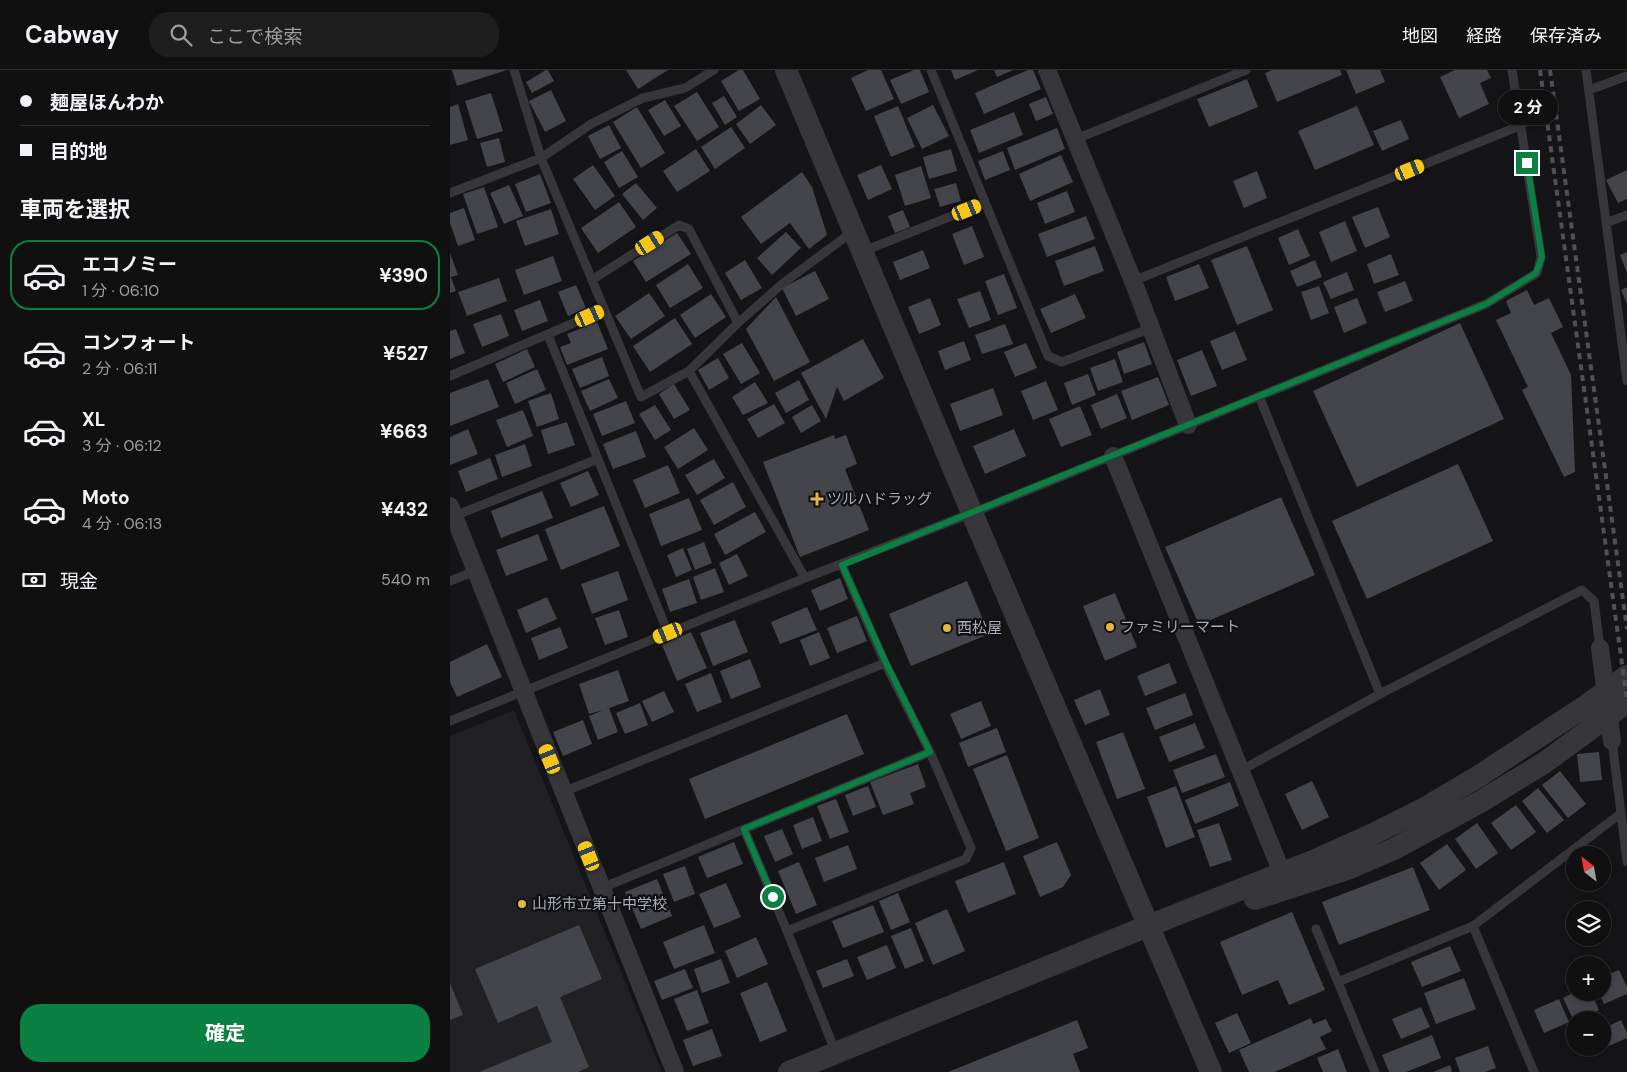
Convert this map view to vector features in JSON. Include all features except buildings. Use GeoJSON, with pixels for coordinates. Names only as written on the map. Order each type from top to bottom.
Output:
{"type":"FeatureCollection","features":[{"type":"Feature","properties":{"kind":"street"},"geometry":{"type":"LineString","coordinates":[[786,70],[972,513],[1211,1072]]}},
{"type":"Feature","properties":{"kind":"street"},"geometry":{"type":"LineString","coordinates":[[1047,70],[1133,281],[1188,424]]}},
{"type":"Feature","properties":{"kind":"street"},"geometry":{"type":"LineString","coordinates":[[1113,456],[1239,771],[1282,873]]}},
{"type":"Feature","properties":{"kind":"street"},"geometry":{"type":"LineString","coordinates":[[452,511],[522,692],[675,1072]]}},
{"type":"Feature","properties":{"kind":"street"},"geometry":{"type":"LineString","coordinates":[[1600,648],[1612,740]]}},
{"type":"Feature","properties":{"kind":"street"},"geometry":{"type":"LineString","coordinates":[[789,1072],[830,1063],[1151,932],[1371,835],[1425,808],[1496,765],[1587,705],[1627,676]]}},
{"type":"Feature","properties":{"kind":"street"},"geometry":{"type":"LineString","coordinates":[[1151,932],[1350,868],[1394,849],[1480,802],[1544,763],[1627,702]]}},
{"type":"Feature","properties":{"kind":"lane"},"geometry":{"type":"LineString","coordinates":[[514,70],[541,158],[641,397],[689,371],[738,323],[782,284],[854,230]]}},
{"type":"Feature","properties":{"kind":"lane"},"geometry":{"type":"LineString","coordinates":[[450,193],[541,158],[591,124],[643,98],[685,88],[714,70]]}},
{"type":"Feature","properties":{"kind":"lane"},"geometry":{"type":"LineString","coordinates":[[931,70],[1048,356],[1062,362],[1151,328]]}},
{"type":"Feature","properties":{"kind":"lane"},"geometry":{"type":"LineString","coordinates":[[1076,139],[1246,70]]}},
{"type":"Feature","properties":{"kind":"lane"},"geometry":{"type":"LineString","coordinates":[[450,721],[972,513],[1486,304],[1536,273],[1542,257],[1512,70]]}},
{"type":"Feature","properties":{"kind":"lane"},"geometry":{"type":"LineString","coordinates":[[1586,70],[1627,381]]}},
{"type":"Feature","properties":{"kind":"lane"},"geometry":{"type":"LineString","coordinates":[[1589,90],[1627,76]]}},
{"type":"Feature","properties":{"kind":"lane"},"geometry":{"type":"LineString","coordinates":[[1133,281],[1522,125]]}},
{"type":"Feature","properties":{"kind":"lane"},"geometry":{"type":"LineString","coordinates":[[863,251],[984,203]]}},
{"type":"Feature","properties":{"kind":"lane"},"geometry":{"type":"LineString","coordinates":[[1606,223],[1627,215]]}},
{"type":"Feature","properties":{"kind":"lane"},"geometry":{"type":"LineString","coordinates":[[593,279],[679,225],[689,229],[738,323]]}},
{"type":"Feature","properties":{"kind":"lane"},"geometry":{"type":"LineString","coordinates":[[450,376],[604,310]]}},
{"type":"Feature","properties":{"kind":"lane"},"geometry":{"type":"LineString","coordinates":[[548,335],[668,633]]}},
{"type":"Feature","properties":{"kind":"lane"},"geometry":{"type":"LineString","coordinates":[[689,371],[805,578]]}},
{"type":"Feature","properties":{"kind":"lane"},"geometry":{"type":"LineString","coordinates":[[1259,396],[1380,694]]}},
{"type":"Feature","properties":{"kind":"lane"},"geometry":{"type":"LineString","coordinates":[[452,511],[598,459]]}},
{"type":"Feature","properties":{"kind":"lane"},"geometry":{"type":"LineString","coordinates":[[787,931],[966,859],[971,848],[930,752],[886,663],[842,565]]}},
{"type":"Feature","properties":{"kind":"lane"},"geometry":{"type":"LineString","coordinates":[[450,581],[475,571]]}},
{"type":"Feature","properties":{"kind":"lane"},"geometry":{"type":"LineString","coordinates":[[1239,771],[1380,694],[1582,590],[1594,601],[1600,648]]}},
{"type":"Feature","properties":{"kind":"lane"},"geometry":{"type":"LineString","coordinates":[[563,792],[886,663]]}},
{"type":"Feature","properties":{"kind":"lane"},"geometry":{"type":"LineString","coordinates":[[1612,740],[1627,862]]}},
{"type":"Feature","properties":{"kind":"lane"},"geometry":{"type":"LineString","coordinates":[[602,888],[930,752]]}},
{"type":"Feature","properties":{"kind":"lane"},"geometry":{"type":"LineString","coordinates":[[1338,982],[1473,926],[1620,814]]}},
{"type":"Feature","properties":{"kind":"lane"},"geometry":{"type":"LineString","coordinates":[[744,829],[787,931],[830,1063]]}},
{"type":"Feature","properties":{"kind":"lane"},"geometry":{"type":"LineString","coordinates":[[1473,926],[1534,1072]]}},
{"type":"Feature","properties":{"kind":"lane"},"geometry":{"type":"LineString","coordinates":[[1316,929],[1375,1072]]}},
{"type":"Feature","properties":{"kind":"shaded area","name":"山形市立第十中学校"},"geometry":{"type":"Polygon","coordinates":[[[514,710],[662,1072],[450,1072],[450,736],[514,710]]]}},
{"type":"Feature","properties":{"kind":"railway"},"geometry":{"type":"LineString","coordinates":[[1540,70],[1627,700]]}},
{"type":"Feature","properties":{"kind":"railway"},"geometry":{"type":"LineString","coordinates":[[1550,70],[1627,629]]}},
{"type":"Feature","properties":{"kind":"place","name":"ツルハドラッグ"},"geometry":{"type":"Point","coordinates":[817,499]}},
{"type":"Feature","properties":{"kind":"place","name":"ファミリーマート"},"geometry":{"type":"Point","coordinates":[1110,627]}},
{"type":"Feature","properties":{"kind":"place","name":"西松屋"},"geometry":{"type":"Point","coordinates":[947,628]}},
{"type":"Feature","properties":{"kind":"place","name":"山形市立第十中学校"},"geometry":{"type":"Point","coordinates":[522,904]}},
{"type":"Feature","properties":{"kind":"route"},"geometry":{"type":"LineString","coordinates":[[773,897],[744,829],[930,752],[886,663],[842,565],[1486,304],[1536,273],[1542,257],[1527,163]]}}]}
